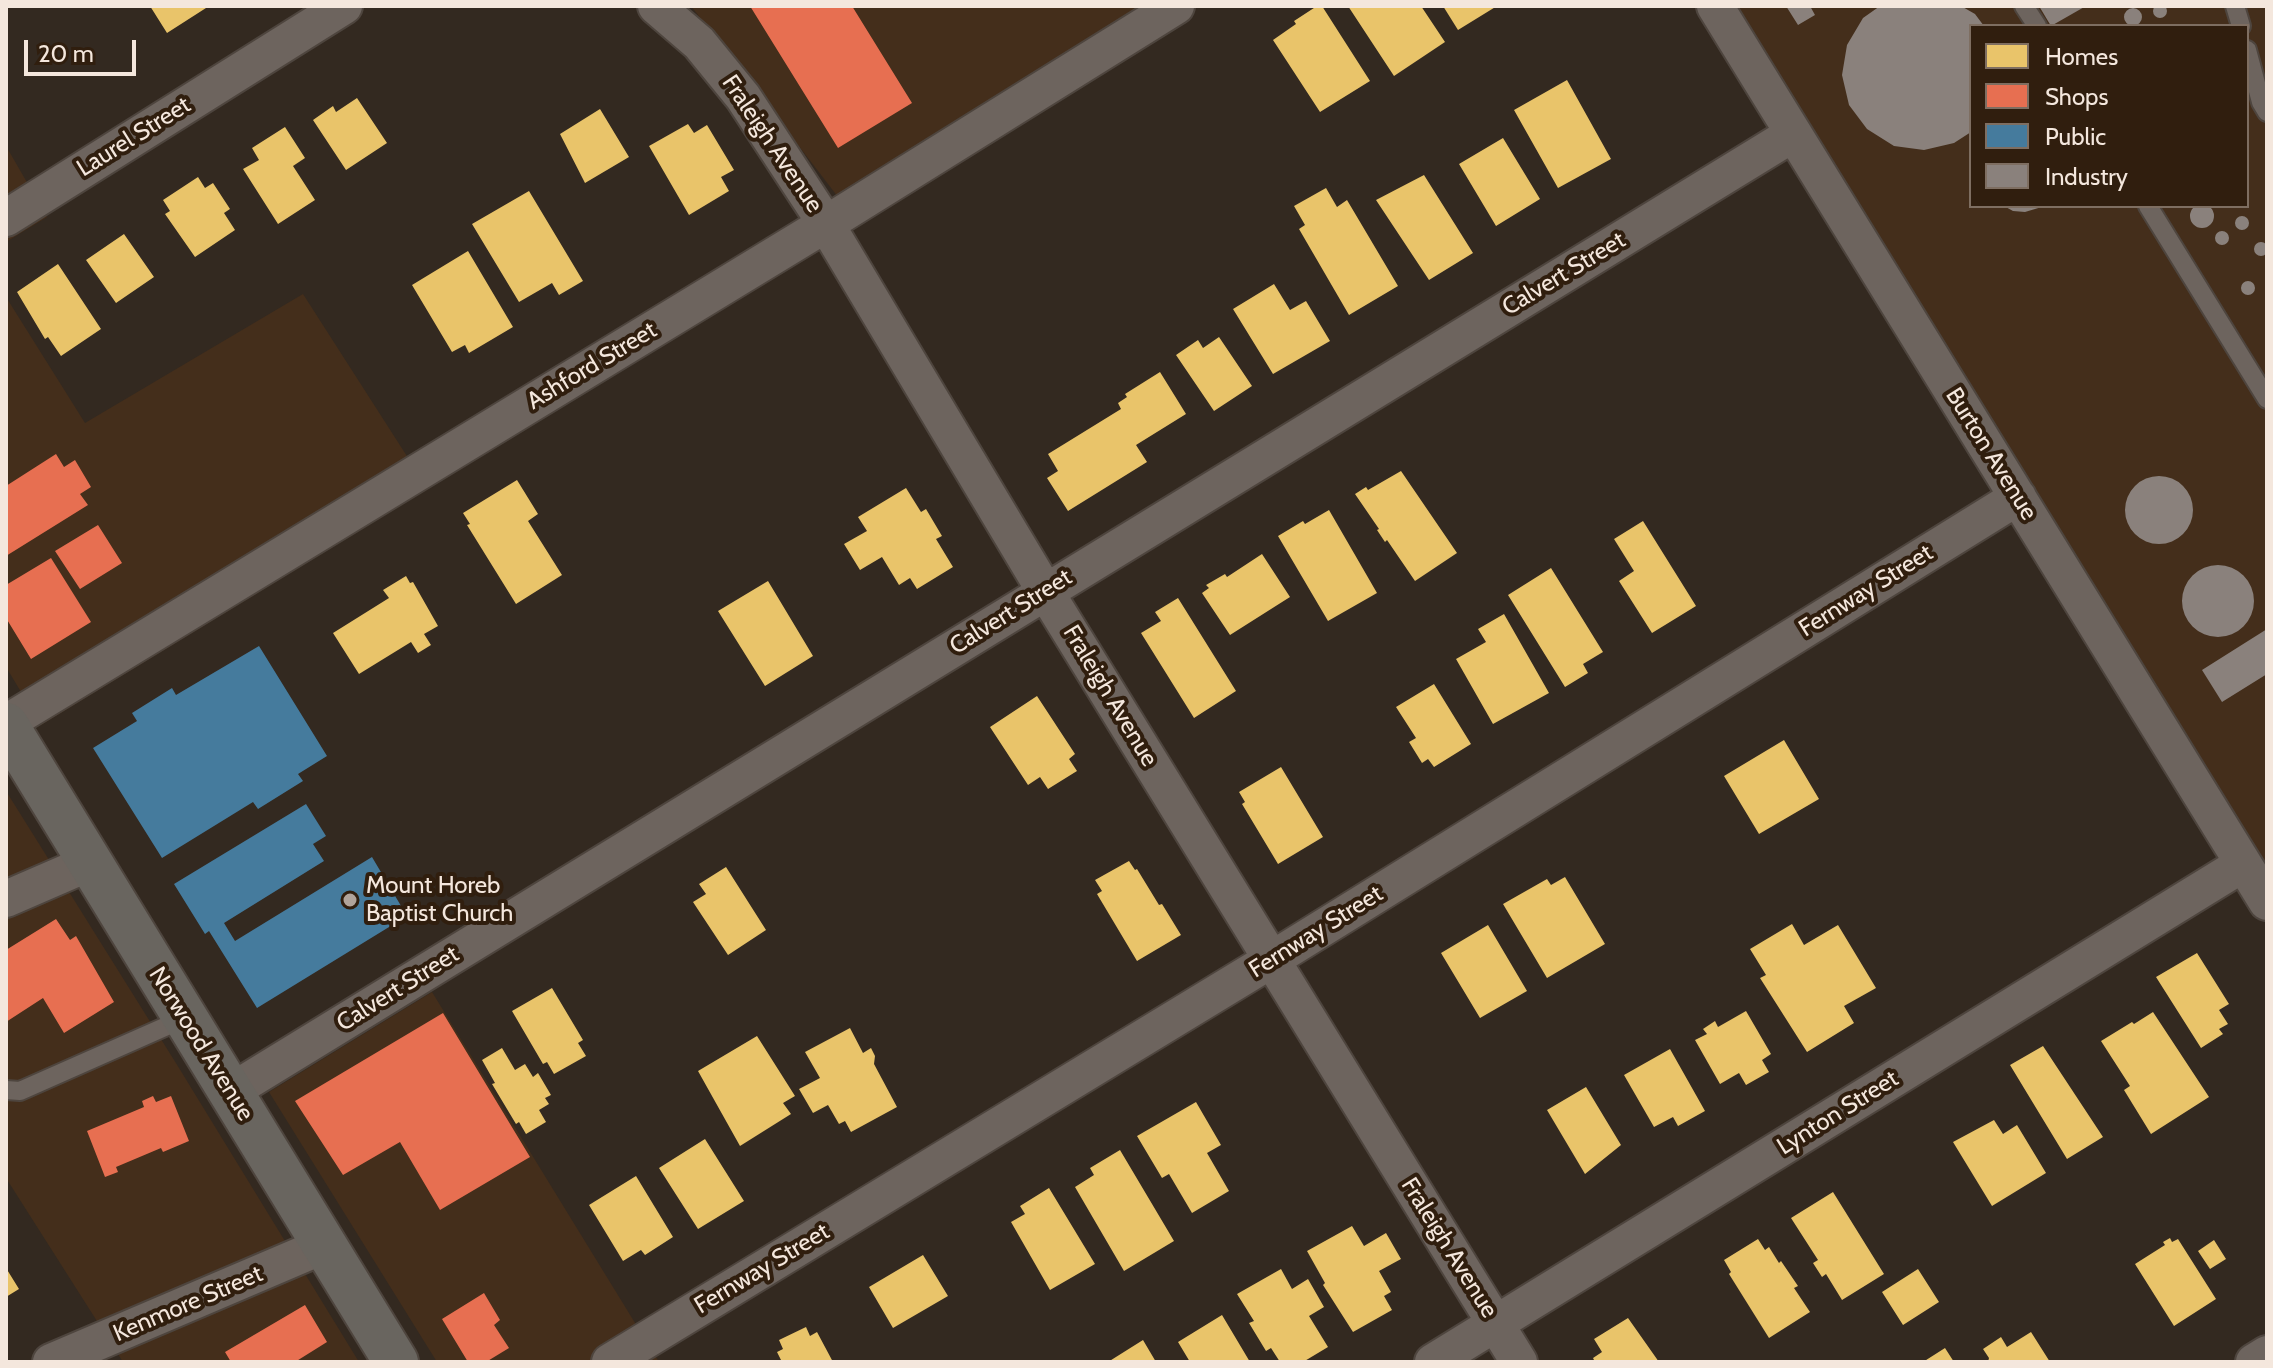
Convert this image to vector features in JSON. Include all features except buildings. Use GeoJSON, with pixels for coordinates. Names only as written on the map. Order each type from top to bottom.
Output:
{"type":"FeatureCollection","features":[{"type":"Feature","properties":{"kind":"main road","name":"Norwood Avenue"},"geometry":{"type":"LineString","coordinates":[[6,724],[396,1362]]}},
{"type":"Feature","properties":{"kind":"street","name":"Laurel Street"},"geometry":{"type":"LineString","coordinates":[[6,218],[344,6]]}},
{"type":"Feature","properties":{"kind":"street","name":"Fraleigh Avenue"},"geometry":{"type":"LineString","coordinates":[[656,6],[699,43],[743,97],[826,224],[1045,591],[1519,1362]]}},
{"type":"Feature","properties":{"kind":"street","name":"Ashford Street"},"geometry":{"type":"LineString","coordinates":[[6,724],[826,224],[1176,6]]}},
{"type":"Feature","properties":{"kind":"street","name":"Burton Avenue"},"geometry":{"type":"LineString","coordinates":[[1715,6],[2267,902]]}},
{"type":"Feature","properties":{"kind":"street","name":"Calvert Street"},"geometry":{"type":"LineString","coordinates":[[230,1092],[1793,134]]}},
{"type":"Feature","properties":{"kind":"street","name":"Fernway Street"},"geometry":{"type":"LineString","coordinates":[[610,1362],[1271,960],[2018,497]]}},
{"type":"Feature","properties":{"kind":"street"},"geometry":{"type":"LineString","coordinates":[[6,899],[89,863]]}},
{"type":"Feature","properties":{"kind":"street","name":"Lynton Street"},"geometry":{"type":"LineString","coordinates":[[1433,1362],[2243,864]]}},
{"type":"Feature","properties":{"kind":"street","name":"Kenmore Street"},"geometry":{"type":"LineString","coordinates":[[51,1362],[325,1245]]}},
{"type":"Feature","properties":{"kind":"street"},"geometry":{"type":"LineString","coordinates":[[2254,1362],[2267,1354]]}},
{"type":"Feature","properties":{"kind":"lane"},"geometry":{"type":"LineString","coordinates":[[2024,6],[2036,24]]}},
{"type":"Feature","properties":{"kind":"lane"},"geometry":{"type":"LineString","coordinates":[[2249,57],[2261,102],[2267,112]]}},
{"type":"Feature","properties":{"kind":"lane"},"geometry":{"type":"LineString","coordinates":[[2149,208],[2267,399]]}},
{"type":"Feature","properties":{"kind":"lane"},"geometry":{"type":"LineString","coordinates":[[6,1090],[20,1091],[185,1018]]}},
{"type":"Feature","properties":{"kind":"shaded area"},"geometry":{"type":"Polygon","coordinates":[[[691,6],[1158,6],[838,197],[691,6]]]}},
{"type":"Feature","properties":{"kind":"shaded area"},"geometry":{"type":"Polygon","coordinates":[[[1727,6],[2267,6],[2267,873],[1727,6]]]}},
{"type":"Feature","properties":{"kind":"shaded area"},"geometry":{"type":"Polygon","coordinates":[[[6,146],[47,217],[6,242],[6,146]]]}},
{"type":"Feature","properties":{"kind":"shaded area"},"geometry":{"type":"Polygon","coordinates":[[[303,294],[428,489],[41,725],[6,667],[6,297],[85,423],[303,294]]]}},
{"type":"Feature","properties":{"kind":"shaded area"},"geometry":{"type":"Polygon","coordinates":[[[6,791],[359,1362],[123,1362],[6,1178],[6,791]]]}},
{"type":"Feature","properties":{"kind":"shaded area"},"geometry":{"type":"Polygon","coordinates":[[[432,992],[659,1362],[437,1362],[269,1092],[432,992]]]}},
{"type":"Feature","properties":{"kind":"place","name":"Mount Horeb Baptist Church"},"geometry":{"type":"Point","coordinates":[350,900]}}]}
